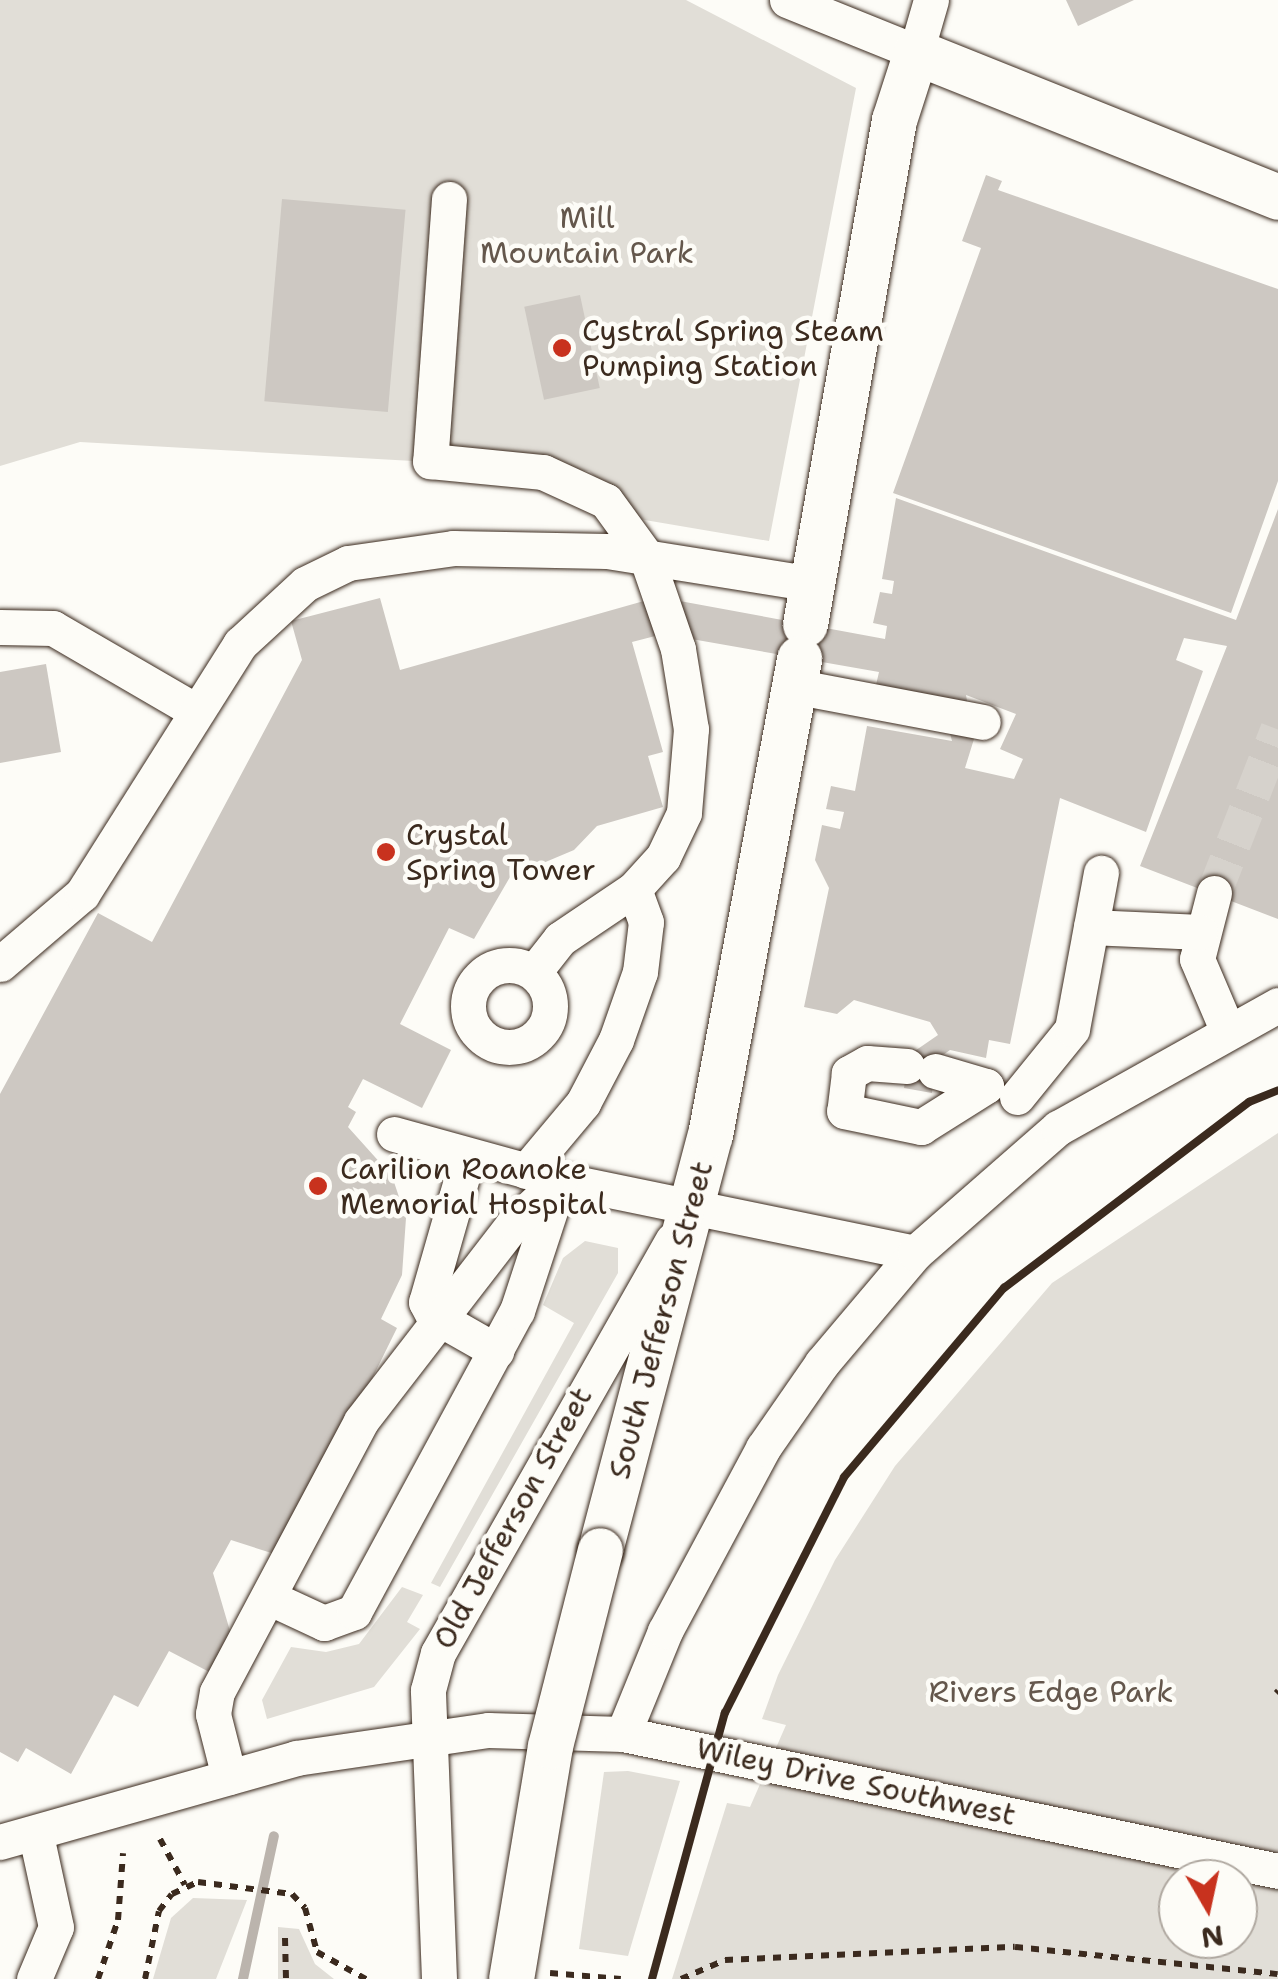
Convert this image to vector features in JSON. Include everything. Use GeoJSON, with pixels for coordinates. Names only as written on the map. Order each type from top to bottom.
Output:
{"type":"FeatureCollection","features":[{"type":"Feature","properties":{"kind":"main road"},"geometry":{"type":"LineString","coordinates":[[916,52],[1278,197]]}},
{"type":"Feature","properties":{"kind":"main road","name":"South Jefferson Street"},"geometry":{"type":"LineString","coordinates":[[526,1976],[550,1746],[694,1205],[802,638],[894,120],[916,52]]}},
{"type":"Feature","properties":{"kind":"street"},"geometry":{"type":"LineString","coordinates":[[787,0],[916,52]]}},
{"type":"Feature","properties":{"kind":"street","name":"South Jefferson Street"},"geometry":{"type":"LineString","coordinates":[[916,52],[931,0]]}},
{"type":"Feature","properties":{"kind":"street"},"geometry":{"type":"LineString","coordinates":[[449,199],[430,461],[543,472],[606,501],[646,556],[678,649],[691,729],[684,813],[663,857],[634,889],[560,939],[534,972]]}},
{"type":"Feature","properties":{"kind":"street"},"geometry":{"type":"LineString","coordinates":[[0,964],[82,894],[194,710],[240,644],[305,584],[348,563],[453,548],[646,556],[802,638],[983,722]]}},
{"type":"Feature","properties":{"kind":"street"},"geometry":{"type":"LineString","coordinates":[[0,627],[53,628],[194,710]]}},
{"type":"Feature","properties":{"kind":"street"},"geometry":{"type":"LineString","coordinates":[[1058,1128],[1002,1092],[921,1068],[867,1063],[849,1074],[844,1112],[920,1128],[1002,1092],[1072,1029],[1101,872]]}},
{"type":"Feature","properties":{"kind":"street"},"geometry":{"type":"LineString","coordinates":[[229,1777],[214,1702],[360,1421],[466,1285],[543,1175],[616,1040],[646,922],[634,889]]}},
{"type":"Feature","properties":{"kind":"street"},"geometry":{"type":"LineString","coordinates":[[1214,893],[1200,932],[1197,959],[1226,1027]]}},
{"type":"Feature","properties":{"kind":"street"},"geometry":{"type":"LineString","coordinates":[[1091,926],[1200,932]]}},
{"type":"Feature","properties":{"kind":"street"},"geometry":{"type":"LineString","coordinates":[[623,1734],[665,1631],[764,1448],[822,1363],[915,1253],[1058,1128],[1226,1027],[1278,1005]]}},
{"type":"Feature","properties":{"kind":"street"},"geometry":{"type":"LineString","coordinates":[[394,1134],[543,1175],[915,1253]]}},
{"type":"Feature","properties":{"kind":"street"},"geometry":{"type":"LineString","coordinates":[[468,1156],[426,1284],[426,1302],[440,1319],[496,1351]]}},
{"type":"Feature","properties":{"kind":"street"},"geometry":{"type":"LineString","coordinates":[[268,1597],[324,1623],[354,1612],[516,1311],[543,1175]]}},
{"type":"Feature","properties":{"kind":"street","name":"Old Jefferson Street"},"geometry":{"type":"LineString","coordinates":[[439,1979],[428,1690],[438,1653],[694,1205]]}},
{"type":"Feature","properties":{"kind":"street"},"geometry":{"type":"LineString","coordinates":[[466,1285],[516,1311]]}},
{"type":"Feature","properties":{"kind":"street","name":"Wiley Drive Southwest"},"geometry":{"type":"LineString","coordinates":[[0,1842],[36,1835],[229,1777],[429,1734],[623,1734],[1278,1871]]}},
{"type":"Feature","properties":{"kind":"street"},"geometry":{"type":"LineString","coordinates":[[34,1979],[56,1927],[36,1835]]}},
{"type":"Feature","properties":{"kind":"path"},"geometry":{"type":"LineString","coordinates":[[160,1839],[185,1885]]}},
{"type":"Feature","properties":{"kind":"path"},"geometry":{"type":"LineString","coordinates":[[98,1979],[118,1920],[123,1853]]}},
{"type":"Feature","properties":{"kind":"path"},"geometry":{"type":"LineString","coordinates":[[145,1979],[159,1911],[185,1885],[212,1883],[282,1891],[305,1908],[326,1962],[366,1979]]}},
{"type":"Feature","properties":{"kind":"path"},"geometry":{"type":"LineString","coordinates":[[284,1938],[286,1979]]}},
{"type":"Feature","properties":{"kind":"path"},"geometry":{"type":"LineString","coordinates":[[681,1979],[743,1958],[1014,1947],[1278,1974]]}},
{"type":"Feature","properties":{"kind":"path"},"geometry":{"type":"LineString","coordinates":[[526,1976],[621,1979]]}},
{"type":"Feature","properties":{"kind":"green space","name":"Mill Mountain Park"},"geometry":{"type":"Polygon","coordinates":[[[0,0],[686,0],[856,88],[769,541],[639,519],[589,471],[80,442],[0,466],[0,0]]]}},
{"type":"Feature","properties":{"kind":"green space","name":"Rivers Edge Park"},"geometry":{"type":"Polygon","coordinates":[[[1278,1133],[1278,1979],[672,1979],[727,1803],[750,1807],[786,1725],[762,1719],[778,1675],[835,1560],[895,1466],[1052,1283],[1278,1133]]]}},
{"type":"Feature","properties":{"kind":"green space"},"geometry":{"type":"Polygon","coordinates":[[[585,1241],[618,1248],[618,1273],[440,1587],[431,1583],[574,1323],[543,1305],[563,1258],[585,1241]]]}},
{"type":"Feature","properties":{"kind":"green space"},"geometry":{"type":"Polygon","coordinates":[[[402,1587],[423,1595],[407,1622],[420,1629],[374,1687],[267,1719],[262,1700],[291,1647],[326,1652],[359,1644],[402,1587]]]}},
{"type":"Feature","properties":{"kind":"green space"},"geometry":{"type":"Polygon","coordinates":[[[628,1771],[680,1781],[628,1956],[579,1949],[604,1772],[628,1771]]]}},
{"type":"Feature","properties":{"kind":"green space"},"geometry":{"type":"Polygon","coordinates":[[[193,1898],[247,1900],[216,1979],[153,1979],[171,1918],[193,1898]]]}},
{"type":"Feature","properties":{"kind":"green space"},"geometry":{"type":"Polygon","coordinates":[[[278,1927],[299,1929],[315,1964],[334,1979],[278,1979],[278,1927]]]}},
{"type":"Feature","properties":{"kind":"building"},"geometry":{"type":"Polygon","coordinates":[[[1066,0],[1134,0],[1078,26],[1066,0]]]}},
{"type":"Feature","properties":{"kind":"building"},"geometry":{"type":"Polygon","coordinates":[[[986,175],[1002,181],[998,190],[1278,289],[1278,481],[1231,613],[893,493],[981,248],[962,241],[986,175]]]}},
{"type":"Feature","properties":{"kind":"building"},"geometry":{"type":"Polygon","coordinates":[[[282,199],[406,210],[388,412],[264,401],[282,199]]]}},
{"type":"Feature","properties":{"kind":"building","name":"Cystral Spring Steam Pumping Station"},"geometry":{"type":"Polygon","coordinates":[[[580,295],[600,388],[544,400],[524,307],[580,295]]]}},
{"type":"Feature","properties":{"kind":"building"},"geometry":{"type":"Polygon","coordinates":[[[896,498],[1236,620],[1278,509],[1278,919],[1140,866],[1227,646],[1184,638],[1176,660],[1203,671],[1146,832],[1060,798],[1010,1044],[989,1040],[986,1058],[950,1050],[936,1060],[932,1093],[904,1088],[909,1055],[938,1035],[930,1022],[854,1000],[837,1014],[804,1007],[829,888],[815,860],[822,825],[840,829],[844,812],[826,809],[831,786],[855,791],[867,726],[952,741],[941,698],[876,685],[879,672],[663,634],[632,642],[663,752],[648,756],[663,807],[597,826],[574,850],[510,877],[474,939],[449,928],[400,1024],[451,1050],[422,1108],[363,1079],[348,1107],[356,1112],[348,1127],[392,1176],[406,1218],[402,1275],[381,1319],[397,1328],[284,1557],[231,1540],[213,1573],[235,1648],[219,1677],[169,1651],[138,1707],[114,1695],[71,1774],[26,1748],[18,1762],[0,1752],[0,1094],[98,913],[152,942],[302,660],[291,621],[380,598],[400,670],[658,597],[885,639],[887,626],[873,623],[880,592],[892,594],[894,581],[882,579],[896,498]],[[966,695],[974,739],[965,768],[1014,779],[1023,759],[1000,749],[1016,714],[966,695]]]}},
{"type":"Feature","properties":{"kind":"building"},"geometry":{"type":"Polygon","coordinates":[[[46,664],[61,752],[0,763],[0,672],[46,664]]]}},
{"type":"Feature","properties":{"kind":"waterway"},"geometry":{"type":"LineString","coordinates":[[243,1979],[274,1836]]}},
{"type":"Feature","properties":{"kind":"tunnel"},"geometry":{"type":"LineString","coordinates":[[1214,893],[1278,729]]}},
{"type":"Feature","properties":{"kind":"railway"},"geometry":{"type":"LineString","coordinates":[[652,1979],[725,1713],[844,1477],[1004,1288],[1249,1102],[1278,1090]]}},
{"type":"Feature","properties":{"kind":"place","name":"Cystral Spring Steam Pumping Station"},"geometry":{"type":"Point","coordinates":[562,348]}},
{"type":"Feature","properties":{"kind":"place","name":"Crystal Spring Tower"},"geometry":{"type":"Point","coordinates":[386,852]}},
{"type":"Feature","properties":{"kind":"place","name":"Carilion Roanoke Memorial Hospital"},"geometry":{"type":"Point","coordinates":[318,1186]}}]}
